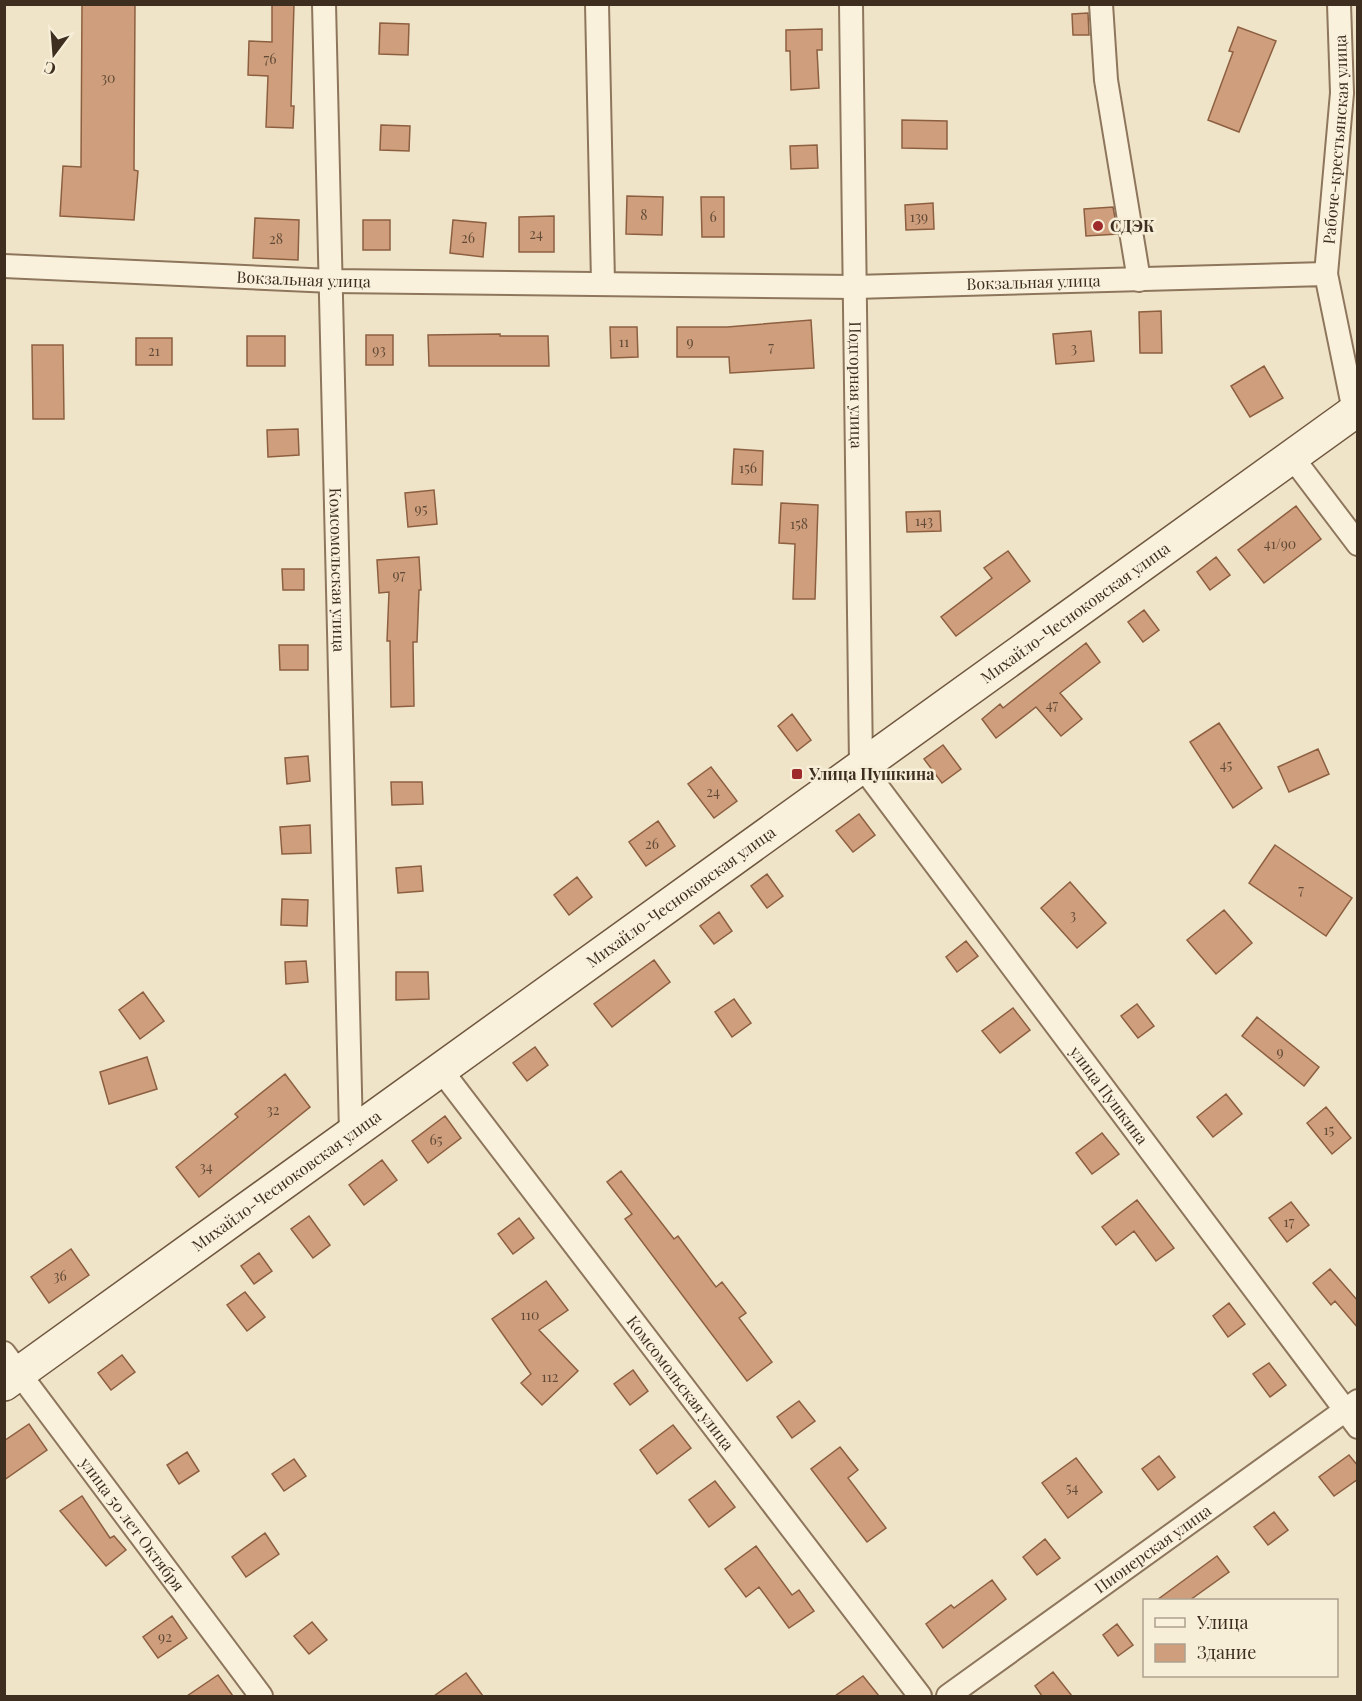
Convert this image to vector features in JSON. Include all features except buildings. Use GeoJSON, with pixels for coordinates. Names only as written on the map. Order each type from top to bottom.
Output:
{"type":"FeatureCollection","features":[{"type":"Feature","properties":{"kind":"main road","name":"Михайло-Чесноковская улица"},"geometry":{"type":"LineString","coordinates":[[9,1370],[441,1070],[1356,410]]}},
{"type":"Feature","properties":{"kind":"street","name":"Комсомольская улица"},"geometry":{"type":"LineString","coordinates":[[324,4],[351,1133]]}},
{"type":"Feature","properties":{"kind":"street"},"geometry":{"type":"LineString","coordinates":[[597,4],[603,282]]}},
{"type":"Feature","properties":{"kind":"street","name":"Подгорная улица"},"geometry":{"type":"LineString","coordinates":[[851,4],[861,765]]}},
{"type":"Feature","properties":{"kind":"street"},"geometry":{"type":"LineString","coordinates":[[1101,4],[1106,80],[1139,280]]}},
{"type":"Feature","properties":{"kind":"street","name":"Рабоче-крестьянская улица"},"geometry":{"type":"LineString","coordinates":[[1326,274],[1342,93],[1339,4]]}},
{"type":"Feature","properties":{"kind":"street","name":"Вокзальная улица"},"geometry":{"type":"LineString","coordinates":[[4,266],[332,281],[603,282],[854,287],[1326,274]]}},
{"type":"Feature","properties":{"kind":"street"},"geometry":{"type":"LineString","coordinates":[[1326,274],[1356,410]]}},
{"type":"Feature","properties":{"kind":"street"},"geometry":{"type":"LineString","coordinates":[[1292,457],[1358,544]]}},
{"type":"Feature","properties":{"kind":"street","name":"улица Пушкина"},"geometry":{"type":"LineString","coordinates":[[861,765],[1353,1413]]}},
{"type":"Feature","properties":{"kind":"street","name":"Комсомольская улица"},"geometry":{"type":"LineString","coordinates":[[441,1070],[920,1696]]}},
{"type":"Feature","properties":{"kind":"street","name":"улица 50 лет Октября"},"geometry":{"type":"LineString","coordinates":[[9,1370],[261,1696]]}},
{"type":"Feature","properties":{"kind":"street","name":"Пионерская улица"},"geometry":{"type":"LineString","coordinates":[[948,1696],[1353,1413]]}},
{"type":"Feature","properties":{"kind":"place","name":"СДЭК"},"geometry":{"type":"Point","coordinates":[1098,226]}},
{"type":"Feature","properties":{"kind":"place","name":"Улица Пушкина"},"geometry":{"type":"Point","coordinates":[797,774]}}]}
